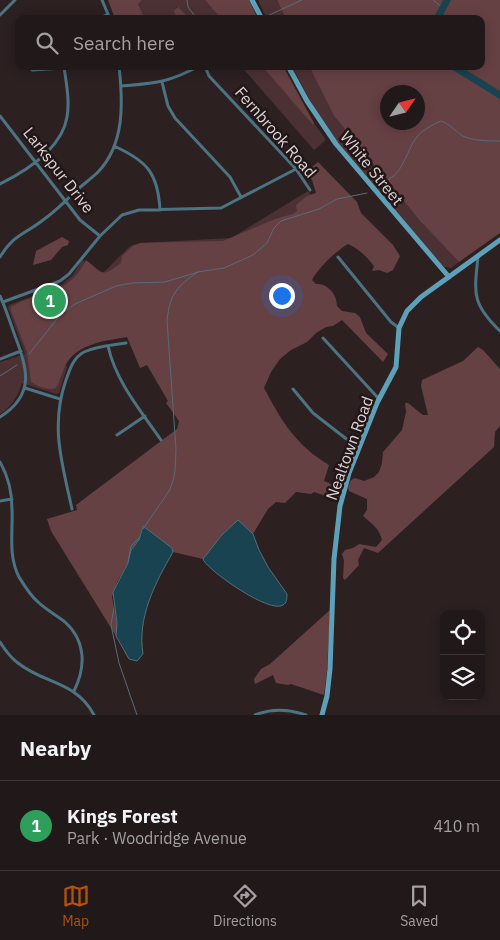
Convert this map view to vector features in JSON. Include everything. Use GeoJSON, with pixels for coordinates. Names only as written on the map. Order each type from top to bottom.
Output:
{"type":"FeatureCollection","features":[{"type":"Feature","properties":{"kind":"street"},"geometry":{"type":"LineString","coordinates":[[0,15],[15,0]]}},
{"type":"Feature","properties":{"kind":"street"},"geometry":{"type":"LineString","coordinates":[[102,0],[108,14]]}},
{"type":"Feature","properties":{"kind":"street"},"geometry":{"type":"LineString","coordinates":[[252,0],[260,15]]}},
{"type":"Feature","properties":{"kind":"street"},"geometry":{"type":"LineString","coordinates":[[0,184],[36,161],[56,142],[67,118],[68,87],[65,70]]}},
{"type":"Feature","properties":{"kind":"street"},"geometry":{"type":"LineString","coordinates":[[0,257],[6,246],[14,238],[42,221],[99,171],[114,146],[120,129],[119,70]]}},
{"type":"Feature","properties":{"kind":"street"},"geometry":{"type":"LineString","coordinates":[[121,86],[162,82],[181,76],[192,70]]}},
{"type":"Feature","properties":{"kind":"street","name":"Fernbrook Road"},"geometry":{"type":"LineString","coordinates":[[207,70],[209,76],[296,169],[310,190]]}},
{"type":"Feature","properties":{"kind":"street","name":"White Street"},"geometry":{"type":"LineString","coordinates":[[290,70],[307,100],[336,144],[449,277]]}},
{"type":"Feature","properties":{"kind":"street"},"geometry":{"type":"LineString","coordinates":[[162,82],[168,106],[175,118],[230,177],[241,197]]}},
{"type":"Feature","properties":{"kind":"street","name":"Larkspur Drive"},"geometry":{"type":"LineString","coordinates":[[0,116],[80,220],[100,236]]}},
{"type":"Feature","properties":{"kind":"street"},"geometry":{"type":"LineString","coordinates":[[114,146],[135,157],[152,174],[159,192],[160,210]]}},
{"type":"Feature","properties":{"kind":"street"},"geometry":{"type":"LineString","coordinates":[[3,302],[60,281],[69,274],[100,236],[122,215],[139,210],[221,208],[296,169]]}},
{"type":"Feature","properties":{"kind":"street","name":"Nealtown Road"},"geometry":{"type":"LineString","coordinates":[[322,715],[327,696],[330,669],[334,558],[340,506],[346,483],[379,398],[396,366],[399,328],[411,306],[500,240]]}},
{"type":"Feature","properties":{"kind":"street"},"geometry":{"type":"LineString","coordinates":[[478,256],[475,283],[479,304],[486,318],[500,331]]}},
{"type":"Feature","properties":{"kind":"street"},"geometry":{"type":"LineString","coordinates":[[338,257],[399,328]]}},
{"type":"Feature","properties":{"kind":"street"},"geometry":{"type":"LineString","coordinates":[[0,296],[21,351],[26,371],[25,388],[14,407],[0,417]]}},
{"type":"Feature","properties":{"kind":"street"},"geometry":{"type":"LineString","coordinates":[[323,338],[379,398]]}},
{"type":"Feature","properties":{"kind":"street"},"geometry":{"type":"LineString","coordinates":[[72,509],[57,437],[60,399],[71,364],[90,350],[126,343]]}},
{"type":"Feature","properties":{"kind":"street"},"geometry":{"type":"LineString","coordinates":[[108,346],[118,376],[161,440]]}},
{"type":"Feature","properties":{"kind":"street"},"geometry":{"type":"LineString","coordinates":[[0,359],[21,351]]}},
{"type":"Feature","properties":{"kind":"street"},"geometry":{"type":"LineString","coordinates":[[25,388],[60,399]]}},
{"type":"Feature","properties":{"kind":"street"},"geometry":{"type":"LineString","coordinates":[[293,389],[313,413],[359,448]]}},
{"type":"Feature","properties":{"kind":"street"},"geometry":{"type":"LineString","coordinates":[[117,435],[145,416]]}},
{"type":"Feature","properties":{"kind":"street"},"geometry":{"type":"LineString","coordinates":[[0,462],[7,477],[12,499],[12,550],[19,576],[37,601],[75,632],[79,640],[83,666],[74,691]]}},
{"type":"Feature","properties":{"kind":"street"},"geometry":{"type":"LineString","coordinates":[[0,501],[12,499]]}},
{"type":"Feature","properties":{"kind":"street"},"geometry":{"type":"LineString","coordinates":[[0,642],[17,663],[26,669],[74,691],[94,715]]}},
{"type":"Feature","properties":{"kind":"street"},"geometry":{"type":"LineString","coordinates":[[255,715],[278,710],[291,710],[306,715]]}},
{"type":"Feature","properties":{"kind":"shaded area"},"geometry":{"type":"Polygon","coordinates":[[[108,0],[142,0],[138,4],[143,15],[114,15],[108,0]]]}},
{"type":"Feature","properties":{"kind":"shaded area"},"geometry":{"type":"Polygon","coordinates":[[[142,0],[205,0],[218,15],[186,15],[177,7],[173,11],[176,15],[143,15],[138,4],[142,0]]]}},
{"type":"Feature","properties":{"kind":"shaded area"},"geometry":{"type":"Polygon","coordinates":[[[205,0],[249,0],[256,15],[218,15],[205,0]]]}},
{"type":"Feature","properties":{"kind":"shaded area"},"geometry":{"type":"Polygon","coordinates":[[[258,0],[277,0],[284,15],[265,15],[258,0]]]}},
{"type":"Feature","properties":{"kind":"shaded area"},"geometry":{"type":"Polygon","coordinates":[[[277,0],[500,0],[500,233],[459,262],[420,221],[334,116],[311,70],[485,70],[485,15],[284,15],[277,0]]]}},
{"type":"Feature","properties":{"kind":"shaded area"},"geometry":{"type":"Polygon","coordinates":[[[178,7],[186,15],[176,15],[173,11],[178,7]]]}},
{"type":"Feature","properties":{"kind":"shaded area"},"geometry":{"type":"Polygon","coordinates":[[[244,70],[266,70],[314,123],[326,140],[314,150],[244,70]]]}},
{"type":"Feature","properties":{"kind":"shaded area"},"geometry":{"type":"Polygon","coordinates":[[[265,70],[285,70],[314,123],[313,125],[265,70]]]}},
{"type":"Feature","properties":{"kind":"shaded area"},"geometry":{"type":"Polygon","coordinates":[[[294,70],[311,70],[334,116],[420,221],[459,262],[451,268],[444,267],[342,150],[312,105],[294,70]]]}},
{"type":"Feature","properties":{"kind":"shaded area"},"geometry":{"type":"Polygon","coordinates":[[[318,162],[357,202],[361,213],[393,245],[400,256],[393,270],[387,273],[379,270],[372,271],[374,266],[369,259],[348,244],[318,270],[312,280],[316,284],[324,285],[331,290],[337,306],[342,311],[355,313],[360,317],[366,333],[388,354],[383,362],[342,320],[316,333],[307,342],[291,350],[280,359],[271,372],[264,388],[291,432],[307,449],[329,465],[324,481],[341,488],[338,500],[314,492],[311,494],[296,492],[285,503],[276,502],[268,509],[253,534],[238,520],[221,536],[203,559],[173,552],[172,548],[143,527],[139,540],[131,550],[128,563],[117,582],[112,597],[117,623],[116,636],[51,531],[47,519],[77,510],[76,505],[177,429],[179,421],[166,403],[168,401],[147,365],[140,368],[127,337],[92,344],[77,352],[65,366],[56,388],[46,388],[31,382],[27,352],[11,307],[62,286],[79,272],[86,260],[100,271],[106,272],[121,263],[122,256],[133,246],[141,243],[223,241],[275,219],[293,214],[297,211],[296,205],[307,196],[316,193],[312,180],[305,173],[318,162]]]}},
{"type":"Feature","properties":{"kind":"shaded area"},"geometry":{"type":"Polygon","coordinates":[[[308,191],[315,200],[224,268],[46,332],[67,367],[59,393],[56,394],[22,383],[14,400],[0,414],[0,362],[25,354],[8,308],[9,305],[60,286],[73,275],[82,260],[103,273],[130,246],[139,243],[231,238],[308,191]]]}},
{"type":"Feature","properties":{"kind":"shaded area"},"geometry":{"type":"Polygon","coordinates":[[[62,237],[69,241],[68,245],[62,247],[51,260],[33,265],[36,251],[62,237]]]}},
{"type":"Feature","properties":{"kind":"shaded area"},"geometry":{"type":"Polygon","coordinates":[[[478,347],[500,369],[500,426],[495,432],[494,447],[378,553],[364,548],[358,560],[359,565],[345,580],[343,578],[344,561],[342,554],[345,550],[359,544],[376,547],[382,540],[377,529],[363,516],[367,510],[367,499],[349,491],[348,487],[351,480],[355,478],[364,481],[374,477],[379,472],[383,452],[402,430],[406,412],[405,403],[408,403],[423,415],[428,415],[421,386],[422,380],[463,361],[478,347]]]}},
{"type":"Feature","properties":{"kind":"shaded area"},"geometry":{"type":"Polygon","coordinates":[[[330,610],[324,695],[291,684],[276,683],[273,675],[255,684],[254,679],[261,669],[270,664],[330,610]]]}},
{"type":"Feature","properties":{"kind":"water"},"geometry":{"type":"Polygon","coordinates":[[[238,520],[253,534],[268,567],[287,594],[286,602],[283,605],[266,604],[254,598],[229,583],[204,561],[203,559],[221,536],[238,520]]]}},
{"type":"Feature","properties":{"kind":"water"},"geometry":{"type":"Polygon","coordinates":[[[143,526],[172,548],[173,552],[149,601],[143,627],[143,654],[137,661],[129,659],[116,636],[117,623],[113,592],[128,563],[131,550],[139,540],[143,526]]]}},
{"type":"Feature","properties":{"kind":"waterway"},"geometry":{"type":"LineString","coordinates":[[187,0],[188,7],[194,15]]}},
{"type":"Feature","properties":{"kind":"waterway"},"geometry":{"type":"LineString","coordinates":[[269,15],[302,0]]}},
{"type":"Feature","properties":{"kind":"waterway"},"geometry":{"type":"LineString","coordinates":[[433,0],[442,7]]}},
{"type":"Feature","properties":{"kind":"waterway"},"geometry":{"type":"LineString","coordinates":[[439,15],[447,0]]}},
{"type":"Feature","properties":{"kind":"waterway"},"geometry":{"type":"LineString","coordinates":[[459,70],[500,95]]}},
{"type":"Feature","properties":{"kind":"waterway"},"geometry":{"type":"LineString","coordinates":[[377,186],[397,173],[418,136],[441,121],[465,137],[500,141]]}},
{"type":"Feature","properties":{"kind":"waterway"},"geometry":{"type":"LineString","coordinates":[[29,354],[61,314],[75,304],[116,286],[132,283],[165,282],[198,272],[224,268],[253,255],[267,243],[274,228],[281,221],[319,209],[337,199],[367,193]]}},
{"type":"Feature","properties":{"kind":"waterway"},"geometry":{"type":"LineString","coordinates":[[143,529],[169,491],[175,471],[176,450],[167,320],[168,311],[173,297],[180,286],[198,272]]}},
{"type":"Feature","properties":{"kind":"waterway"},"geometry":{"type":"LineString","coordinates":[[0,376],[17,365]]}},
{"type":"Feature","properties":{"kind":"waterway"},"geometry":{"type":"LineString","coordinates":[[128,562],[131,546],[140,537]]}},
{"type":"Feature","properties":{"kind":"waterway"},"geometry":{"type":"LineString","coordinates":[[114,608],[111,625],[119,663],[137,715]]}},
{"type":"Feature","properties":{"kind":"place","name":"Kings Forest"},"geometry":{"type":"Point","coordinates":[50,301]}}]}
